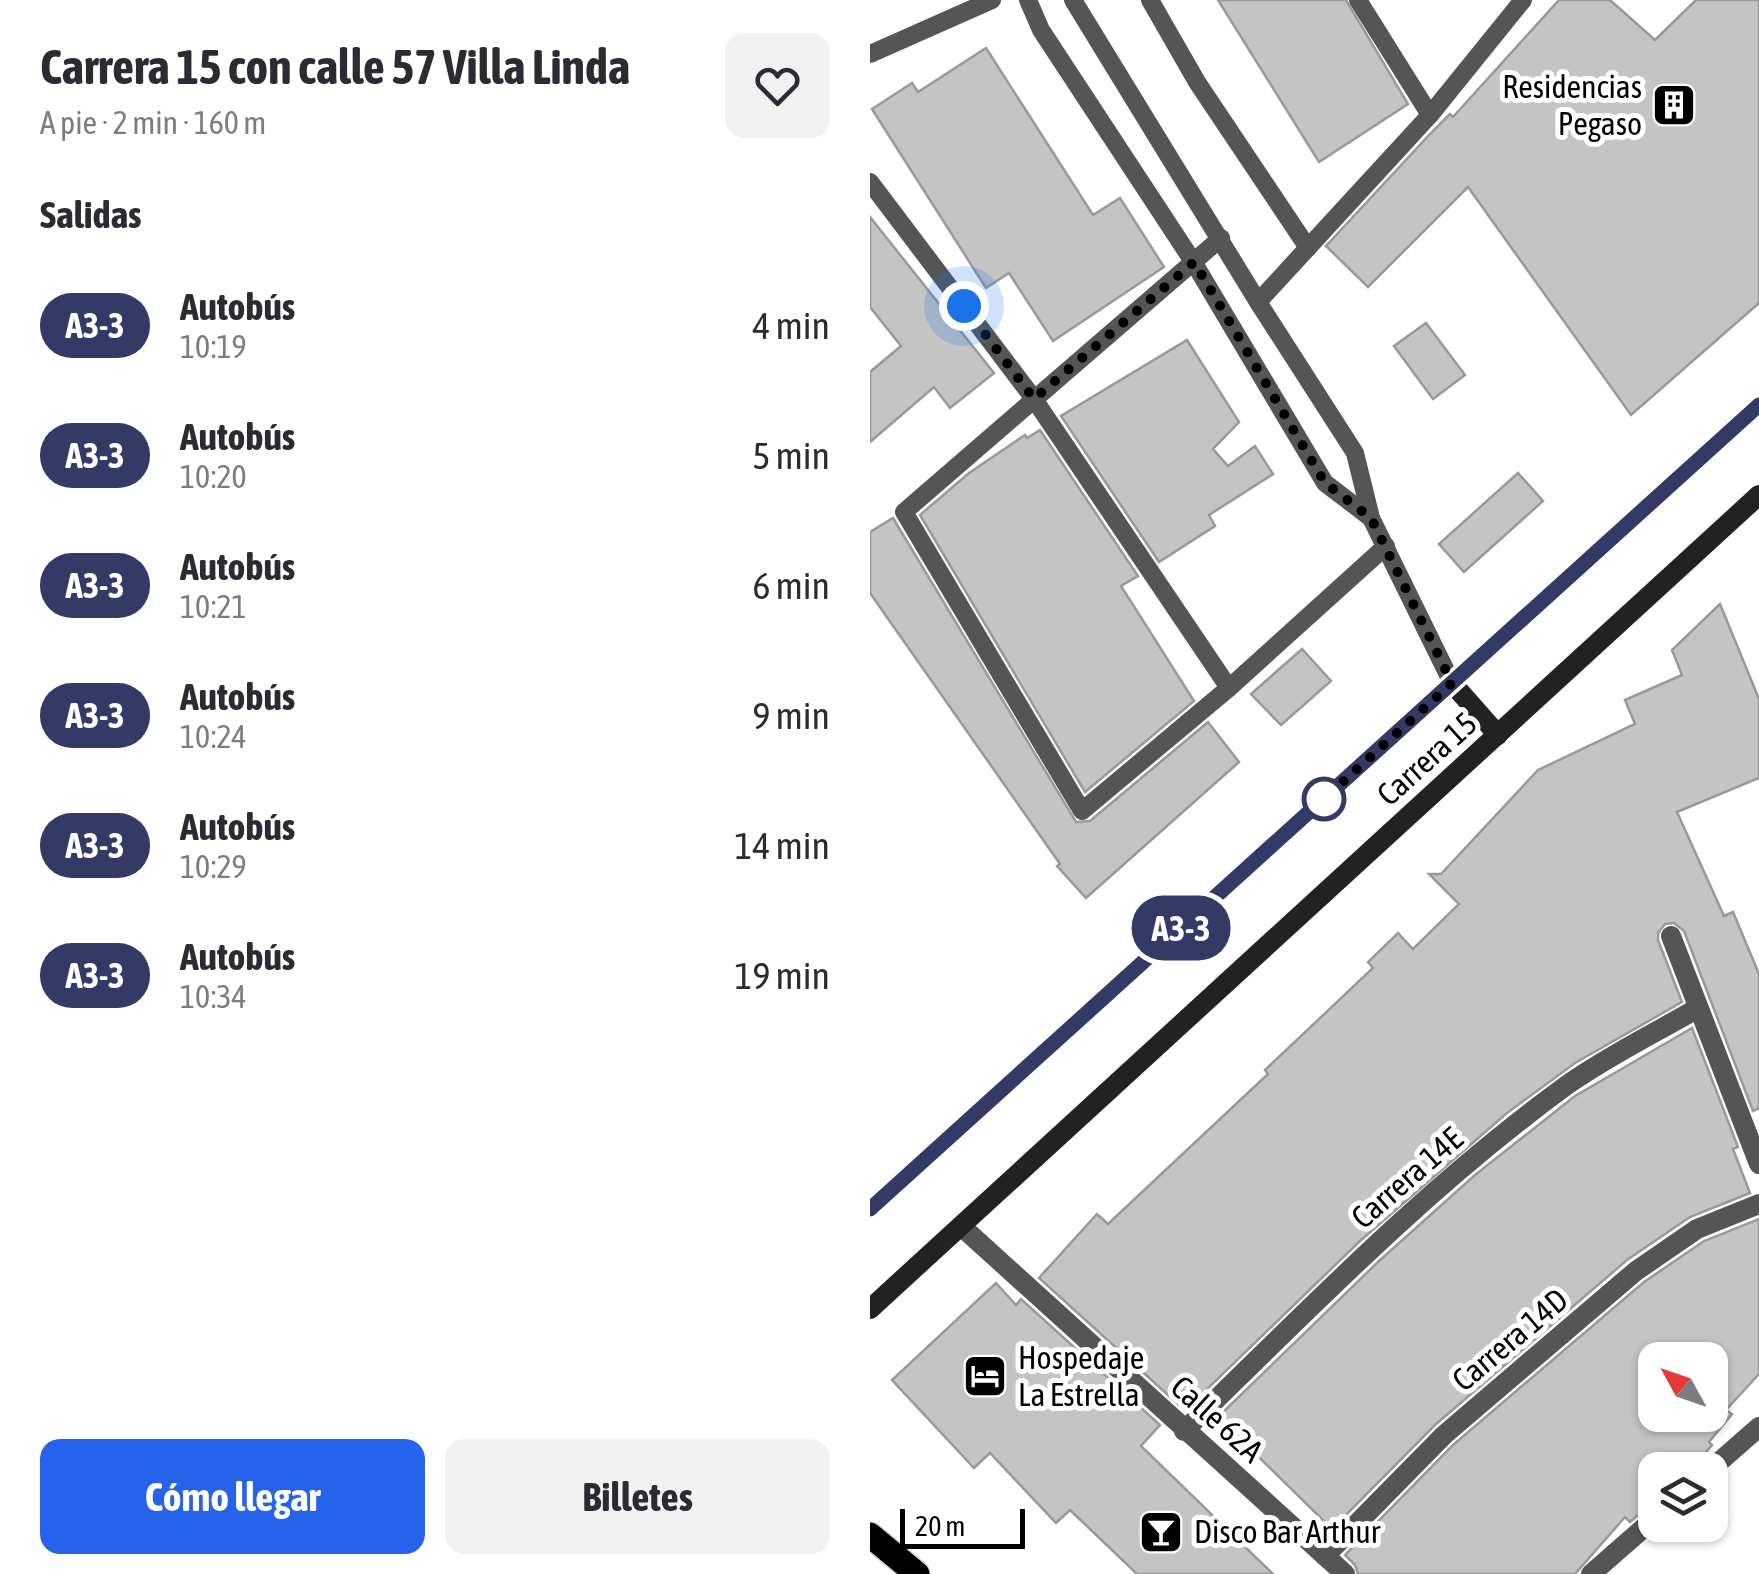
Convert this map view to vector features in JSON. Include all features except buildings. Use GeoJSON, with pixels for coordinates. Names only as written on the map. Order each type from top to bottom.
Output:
{"type":"FeatureCollection","features":[{"type":"Feature","properties":{"kind":"main road","name":"Carrera 15"},"geometry":{"type":"LineString","coordinates":[[870,1209],[1759,404]]}},
{"type":"Feature","properties":{"kind":"main road","name":"Carrera 15"},"geometry":{"type":"LineString","coordinates":[[870,1309],[1759,496]]}},
{"type":"Feature","properties":{"kind":"main road"},"geometry":{"type":"LineString","coordinates":[[1452,683],[1498,735]]}},
{"type":"Feature","properties":{"kind":"main road"},"geometry":{"type":"LineString","coordinates":[[870,1535],[917,1574]]}},
{"type":"Feature","properties":{"kind":"street"},"geometry":{"type":"LineString","coordinates":[[1671,936],[1759,1164]]}},
{"type":"Feature","properties":{"kind":"street","name":"Carrera 14E"},"geometry":{"type":"LineString","coordinates":[[1184,1431],[1384,1236],[1483,1152],[1569,1084],[1698,1008]]}},
{"type":"Feature","properties":{"kind":"street","name":"Carrera 14D"},"geometry":{"type":"LineString","coordinates":[[1325,1556],[1444,1435],[1636,1271],[1697,1229],[1759,1204]]}},
{"type":"Feature","properties":{"kind":"street","name":"Calle 62A"},"geometry":{"type":"LineString","coordinates":[[961,1226],[1346,1574]]}},
{"type":"Feature","properties":{"kind":"street"},"geometry":{"type":"LineString","coordinates":[[1728,1454],[1759,1427]]}},
{"type":"Feature","properties":{"kind":"street"},"geometry":{"type":"LineString","coordinates":[[1591,1574],[1638,1533]]}},
{"type":"Feature","properties":{"kind":"lane"},"geometry":{"type":"LineString","coordinates":[[870,54],[992,0]]}},
{"type":"Feature","properties":{"kind":"lane"},"geometry":{"type":"LineString","coordinates":[[1028,0],[1041,30],[1194,262],[1325,483],[1371,518]]}},
{"type":"Feature","properties":{"kind":"lane"},"geometry":{"type":"LineString","coordinates":[[1073,0],[1355,453],[1371,518],[1452,683]]}},
{"type":"Feature","properties":{"kind":"lane"},"geometry":{"type":"LineString","coordinates":[[1150,0],[1198,82],[1308,248]]}},
{"type":"Feature","properties":{"kind":"lane"},"geometry":{"type":"LineString","coordinates":[[1358,0],[1430,115]]}},
{"type":"Feature","properties":{"kind":"lane"},"geometry":{"type":"LineString","coordinates":[[1258,302],[1430,115],[1523,0]]}},
{"type":"Feature","properties":{"kind":"lane"},"geometry":{"type":"LineString","coordinates":[[870,182],[1034,399],[1229,688]]}},
{"type":"Feature","properties":{"kind":"lane"},"geometry":{"type":"LineString","coordinates":[[1221,238],[904,512],[1082,812],[1229,688],[1386,546]]}},
{"type":"Feature","properties":{"kind":"bus line","name":"A3-3"},"geometry":{"type":"LineString","coordinates":[[870,1209],[1759,405]]}},
{"type":"Feature","properties":{"kind":"place","name":"Residencias Pegaso"},"geometry":{"type":"Point","coordinates":[1674,105]}},
{"type":"Feature","properties":{"kind":"place","name":"Hospedaje La Estrella"},"geometry":{"type":"Point","coordinates":[985,1376]}},
{"type":"Feature","properties":{"kind":"place","name":"Disco Bar Arthur"},"geometry":{"type":"Point","coordinates":[1161,1532]}},
{"type":"Feature","properties":{"kind":"route"},"geometry":{"type":"LineString","coordinates":[[964,306],[1034,399],[1194,262],[1325,483],[1371,518],[1452,683],[1324,799]]}}]}
